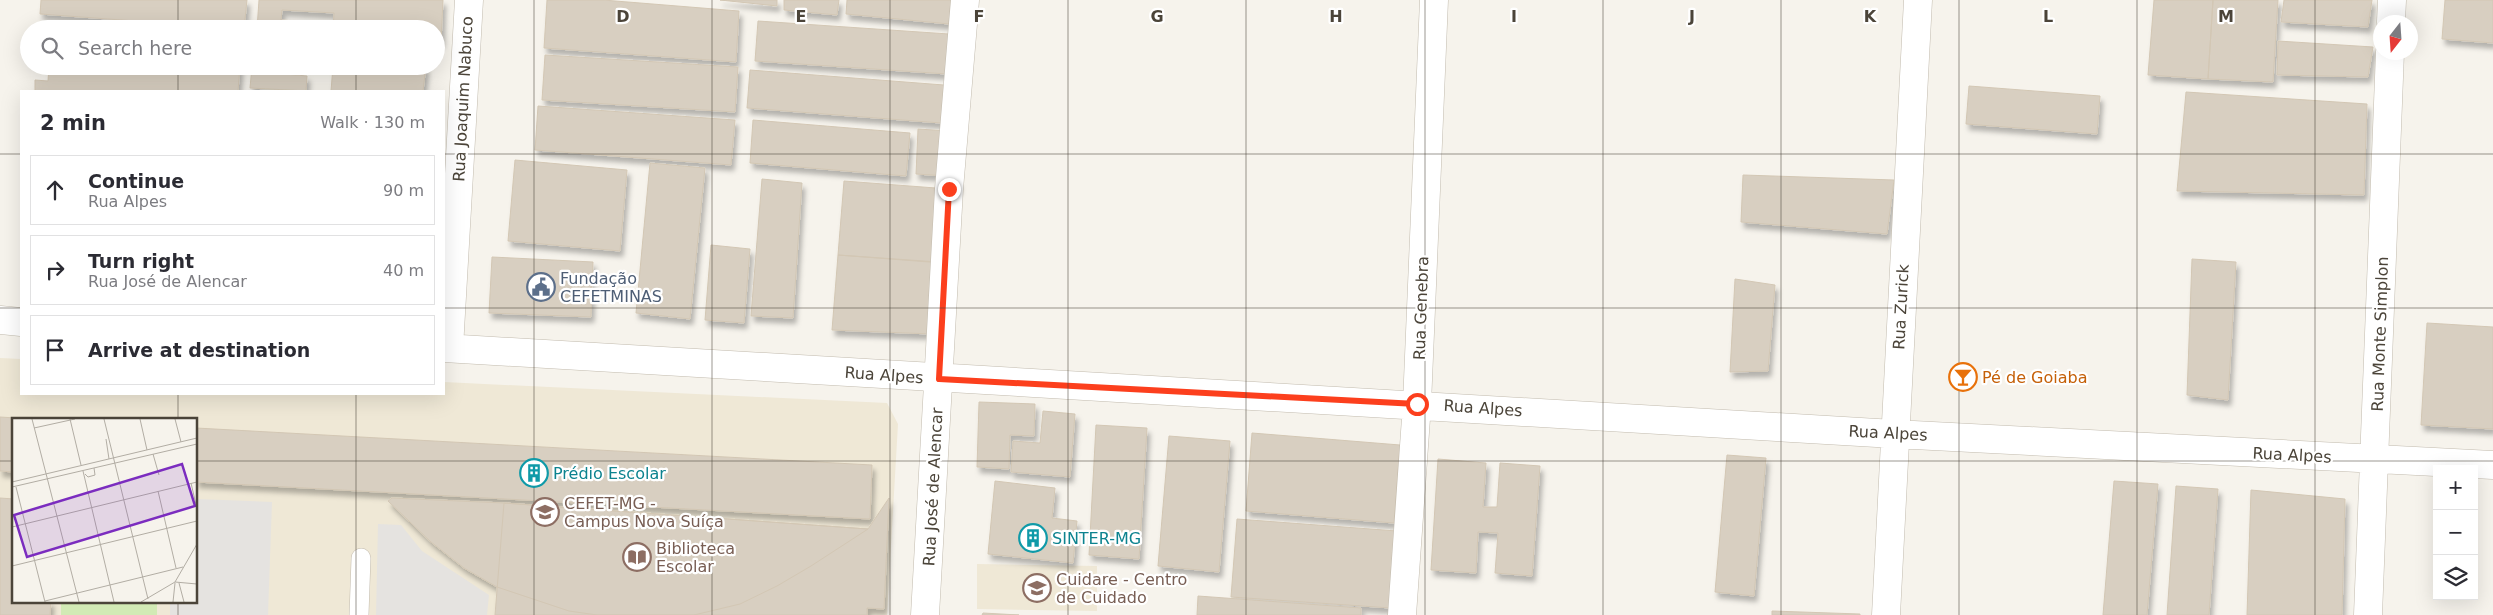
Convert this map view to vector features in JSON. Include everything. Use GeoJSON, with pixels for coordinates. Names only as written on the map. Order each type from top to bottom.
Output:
{"type":"FeatureCollection","features":[{"type":"Feature","properties":{"kind":"street","name":"Rua Joaquim Nabuco"},"geometry":{"type":"LineString","coordinates":[[446,348],[469,0]]}},
{"type":"Feature","properties":{"kind":"street","name":"Rua José de Alencar"},"geometry":{"type":"LineString","coordinates":[[925,615],[949,189],[965,0]]}},
{"type":"Feature","properties":{"kind":"street","name":"Rua Genebra"},"geometry":{"type":"LineString","coordinates":[[1402,615],[1417,404],[1434,0]]}},
{"type":"Feature","properties":{"kind":"street","name":"Rua Zurick"},"geometry":{"type":"LineString","coordinates":[[1886,615],[1918,0]]}},
{"type":"Feature","properties":{"kind":"street"},"geometry":{"type":"LineString","coordinates":[[2391,15],[2392,0]]}},
{"type":"Feature","properties":{"kind":"street","name":"Rua Monte Simplon"},"geometry":{"type":"LineString","coordinates":[[2368,615],[2390,60]]}},
{"type":"Feature","properties":{"kind":"street"},"geometry":{"type":"LineString","coordinates":[[0,320],[20,322]]}},
{"type":"Feature","properties":{"kind":"street","name":"Rua Alpes"},"geometry":{"type":"LineString","coordinates":[[446,348],[939,379],[1417,404],[1894,434],[2493,465]]}},
{"type":"Feature","properties":{"kind":"lane"},"geometry":{"type":"LineString","coordinates":[[359,615],[361,558]]}},
{"type":"Feature","properties":{"kind":"shaded area","name":"CEFET-MG - Campus Nova Suíça"},"geometry":{"type":"Polygon","coordinates":[[[0,358],[20,359],[20,395],[445,395],[445,382],[887,403],[898,424],[887,615],[0,615],[0,358]]]}},
{"type":"Feature","properties":{"kind":"shaded area"},"geometry":{"type":"Polygon","coordinates":[[[198,499],[272,502],[268,615],[170,615],[170,602],[198,602],[198,499]]]}},
{"type":"Feature","properties":{"kind":"shaded area"},"geometry":{"type":"Polygon","coordinates":[[[378,524],[401,525],[422,551],[489,595],[487,615],[376,615],[378,524]]]}},
{"type":"Feature","properties":{"kind":"shaded area","name":"Cuidare - Centro de Cuidado"},"geometry":{"type":"Polygon","coordinates":[[[977,564],[1097,566],[1097,611],[977,609],[977,564]]]}},
{"type":"Feature","properties":{"kind":"green space"},"geometry":{"type":"Polygon","coordinates":[[[61,602],[157,602],[157,615],[61,615],[61,602]]]}},
{"type":"Feature","properties":{"kind":"building"},"geometry":{"type":"Polygon","coordinates":[[[41,0],[247,0],[245,20],[122,20],[40,14],[41,0]]]}},
{"type":"Feature","properties":{"kind":"building"},"geometry":{"type":"Polygon","coordinates":[[[259,0],[443,0],[442,20],[334,20],[334,13],[282,10],[281,20],[258,20],[259,0]]]}},
{"type":"Feature","properties":{"kind":"building"},"geometry":{"type":"Polygon","coordinates":[[[547,0],[603,0],[739,11],[736,62],[544,48],[547,0]]]}},
{"type":"Feature","properties":{"kind":"building"},"geometry":{"type":"Polygon","coordinates":[[[720,0],[777,0],[777,6],[720,0]]]}},
{"type":"Feature","properties":{"kind":"building"},"geometry":{"type":"Polygon","coordinates":[[[784,0],[839,0],[837,15],[784,10],[784,0]]]}},
{"type":"Feature","properties":{"kind":"building"},"geometry":{"type":"Polygon","coordinates":[[[847,0],[951,0],[949,24],[846,14],[847,0]]]}},
{"type":"Feature","properties":{"kind":"building"},"geometry":{"type":"Polygon","coordinates":[[[2154,0],[2213,0],[2208,79],[2148,75],[2154,0]]]}},
{"type":"Feature","properties":{"kind":"building"},"geometry":{"type":"Polygon","coordinates":[[[2213,0],[2278,0],[2273,82],[2208,79],[2213,0]]]}},
{"type":"Feature","properties":{"kind":"building"},"geometry":{"type":"Polygon","coordinates":[[[2284,0],[2372,0],[2368,27],[2281,22],[2284,0]]]}},
{"type":"Feature","properties":{"kind":"building"},"geometry":{"type":"Polygon","coordinates":[[[2445,0],[2493,0],[2493,43],[2442,39],[2445,0]]]}},
{"type":"Feature","properties":{"kind":"building"},"geometry":{"type":"Polygon","coordinates":[[[758,21],[949,34],[947,74],[755,61],[758,21]]]}},
{"type":"Feature","properties":{"kind":"building"},"geometry":{"type":"Polygon","coordinates":[[[2278,41],[2373,47],[2368,77],[2277,75],[2278,41]]]}},
{"type":"Feature","properties":{"kind":"building"},"geometry":{"type":"Polygon","coordinates":[[[545,55],[738,67],[735,112],[542,100],[545,55]]]}},
{"type":"Feature","properties":{"kind":"building"},"geometry":{"type":"Polygon","coordinates":[[[750,70],[944,85],[941,123],[747,108],[750,70]]]}},
{"type":"Feature","properties":{"kind":"building"},"geometry":{"type":"Polygon","coordinates":[[[48,75],[239,75],[238,90],[35,90],[35,80],[48,81],[48,75]]]}},
{"type":"Feature","properties":{"kind":"building"},"geometry":{"type":"Polygon","coordinates":[[[251,75],[307,76],[306,90],[250,88],[251,75]]]}},
{"type":"Feature","properties":{"kind":"building"},"geometry":{"type":"Polygon","coordinates":[[[332,75],[425,75],[423,90],[331,90],[332,75]]]}},
{"type":"Feature","properties":{"kind":"building"},"geometry":{"type":"Polygon","coordinates":[[[1969,86],[2100,96],[2097,134],[1966,124],[1969,86]]]}},
{"type":"Feature","properties":{"kind":"building"},"geometry":{"type":"Polygon","coordinates":[[[2186,92],[2367,104],[2364,195],[2177,191],[2186,92]]]}},
{"type":"Feature","properties":{"kind":"building"},"geometry":{"type":"Polygon","coordinates":[[[538,106],[735,120],[731,165],[535,150],[538,106]]]}},
{"type":"Feature","properties":{"kind":"building"},"geometry":{"type":"Polygon","coordinates":[[[753,120],[910,133],[906,176],[750,163],[753,120]]]}},
{"type":"Feature","properties":{"kind":"building"},"geometry":{"type":"Polygon","coordinates":[[[918,129],[949,131],[946,176],[916,174],[918,129]]]}},
{"type":"Feature","properties":{"kind":"building"},"geometry":{"type":"Polygon","coordinates":[[[515,160],[627,170],[620,251],[508,241],[515,160]]]}},
{"type":"Feature","properties":{"kind":"building"},"geometry":{"type":"Polygon","coordinates":[[[650,163],[705,168],[690,319],[636,313],[650,163]]]}},
{"type":"Feature","properties":{"kind":"building"},"geometry":{"type":"Polygon","coordinates":[[[1743,175],[1894,180],[1887,234],[1741,222],[1743,175]]]}},
{"type":"Feature","properties":{"kind":"building"},"geometry":{"type":"Polygon","coordinates":[[[762,179],[802,183],[793,318],[751,316],[762,179]]]}},
{"type":"Feature","properties":{"kind":"building"},"geometry":{"type":"Polygon","coordinates":[[[844,181],[949,189],[943,263],[838,255],[844,181]]]}},
{"type":"Feature","properties":{"kind":"building"},"geometry":{"type":"Polygon","coordinates":[[[711,245],[750,249],[744,323],[705,320],[711,245]]]}},
{"type":"Feature","properties":{"kind":"building"},"geometry":{"type":"Polygon","coordinates":[[[838,255],[938,262],[931,334],[832,330],[838,255]]]}},
{"type":"Feature","properties":{"kind":"building","name":"Fundação CEFETMINAS"},"geometry":{"type":"Polygon","coordinates":[[[492,257],[593,262],[591,317],[489,313],[492,257]]]}},
{"type":"Feature","properties":{"kind":"building"},"geometry":{"type":"Polygon","coordinates":[[[2192,259],[2236,262],[2228,400],[2187,395],[2192,259]]]}},
{"type":"Feature","properties":{"kind":"building"},"geometry":{"type":"Polygon","coordinates":[[[1735,279],[1775,285],[1768,371],[1730,372],[1735,279]]]}},
{"type":"Feature","properties":{"kind":"building"},"geometry":{"type":"Polygon","coordinates":[[[2427,323],[2493,327],[2493,429],[2421,425],[2427,323]]]}},
{"type":"Feature","properties":{"kind":"building"},"geometry":{"type":"Polygon","coordinates":[[[979,402],[1035,404],[1034,436],[1010,435],[1009,469],[977,467],[979,402]]]}},
{"type":"Feature","properties":{"kind":"building"},"geometry":{"type":"Polygon","coordinates":[[[1043,411],[1075,414],[1070,477],[1011,472],[1013,441],[1040,443],[1043,411]]]}},
{"type":"Feature","properties":{"kind":"building"},"geometry":{"type":"Polygon","coordinates":[[[0,417],[16,418],[12,418],[12,472],[0,471],[0,417]]]}},
{"type":"Feature","properties":{"kind":"building"},"geometry":{"type":"Polygon","coordinates":[[[1096,425],[1147,428],[1139,559],[1089,555],[1096,425]]]}},
{"type":"Feature","properties":{"kind":"building","name":"Prédio Escolar"},"geometry":{"type":"Polygon","coordinates":[[[198,428],[872,465],[870,519],[198,482],[198,428]]]}},
{"type":"Feature","properties":{"kind":"building"},"geometry":{"type":"Polygon","coordinates":[[[1252,433],[1400,445],[1394,523],[1246,511],[1252,433]]]}},
{"type":"Feature","properties":{"kind":"building"},"geometry":{"type":"Polygon","coordinates":[[[1169,436],[1230,441],[1219,572],[1158,566],[1169,436]]]}},
{"type":"Feature","properties":{"kind":"building"},"geometry":{"type":"Polygon","coordinates":[[[1727,455],[1766,458],[1754,596],[1715,592],[1727,455]]]}},
{"type":"Feature","properties":{"kind":"building"},"geometry":{"type":"Polygon","coordinates":[[[1438,459],[1486,463],[1483,507],[1497,507],[1500,463],[1540,466],[1532,576],[1495,573],[1498,533],[1478,532],[1476,573],[1431,570],[1438,459]]]}},
{"type":"Feature","properties":{"kind":"building","name":"SINTER-MG"},"geometry":{"type":"Polygon","coordinates":[[[995,481],[1055,488],[1052,518],[1077,521],[1073,563],[988,554],[995,481]]]}},
{"type":"Feature","properties":{"kind":"building"},"geometry":{"type":"Polygon","coordinates":[[[2114,481],[2158,484],[2147,615],[2103,615],[2114,481]]]}},
{"type":"Feature","properties":{"kind":"building"},"geometry":{"type":"Polygon","coordinates":[[[2176,486],[2218,489],[2209,615],[2167,615],[2176,486]]]}},
{"type":"Feature","properties":{"kind":"building"},"geometry":{"type":"Polygon","coordinates":[[[2251,490],[2345,499],[2342,615],[2247,615],[2251,490]]]}},
{"type":"Feature","properties":{"kind":"building"},"geometry":{"type":"Polygon","coordinates":[[[0,498],[12,499],[12,602],[51,602],[50,615],[0,615],[0,498]]]}},
{"type":"Feature","properties":{"kind":"building","name":"Biblioteca Escolar"},"geometry":{"type":"Polygon","coordinates":[[[392,498],[504,503],[868,529],[777,586],[740,604],[694,615],[597,615],[569,611],[497,587],[464,568],[431,542],[388,501],[392,498]]]}},
{"type":"Feature","properties":{"kind":"building","name":"Biblioteca Escolar"},"geometry":{"type":"Polygon","coordinates":[[[889,498],[884,609],[867,608],[867,615],[495,615],[504,503],[868,529],[889,498]]]}},
{"type":"Feature","properties":{"kind":"building"},"geometry":{"type":"Polygon","coordinates":[[[1237,519],[1397,531],[1391,608],[1231,597],[1237,519]]]}},
{"type":"Feature","properties":{"kind":"building"},"geometry":{"type":"Polygon","coordinates":[[[1198,596],[1361,608],[1361,615],[1197,615],[1198,596]]]}},
{"type":"Feature","properties":{"kind":"building"},"geometry":{"type":"Polygon","coordinates":[[[1772,611],[1860,614],[1860,615],[1772,615],[1772,611]]]}},
{"type":"Feature","properties":{"kind":"building"},"geometry":{"type":"Polygon","coordinates":[[[983,613],[1019,615],[982,615],[983,613]]]}},
{"type":"Feature","properties":{"kind":"place","name":"Fundação CEFETMINAS"},"geometry":{"type":"Point","coordinates":[541,287]}},
{"type":"Feature","properties":{"kind":"place","name":"Pé de Goiaba"},"geometry":{"type":"Point","coordinates":[1963,377]}},
{"type":"Feature","properties":{"kind":"place","name":"Prédio Escolar"},"geometry":{"type":"Point","coordinates":[534,473]}},
{"type":"Feature","properties":{"kind":"place","name":"CEFET-MG - Campus Nova Suíça"},"geometry":{"type":"Point","coordinates":[545,512]}},
{"type":"Feature","properties":{"kind":"place","name":"SINTER-MG"},"geometry":{"type":"Point","coordinates":[1033,538]}},
{"type":"Feature","properties":{"kind":"place","name":"Biblioteca Escolar"},"geometry":{"type":"Point","coordinates":[637,557]}},
{"type":"Feature","properties":{"kind":"place","name":"Cuidare - Centro de Cuidado"},"geometry":{"type":"Point","coordinates":[1037,588]}},
{"type":"Feature","properties":{"kind":"route"},"geometry":{"type":"LineString","coordinates":[[949,189],[939,379],[1417,404]]}}]}
